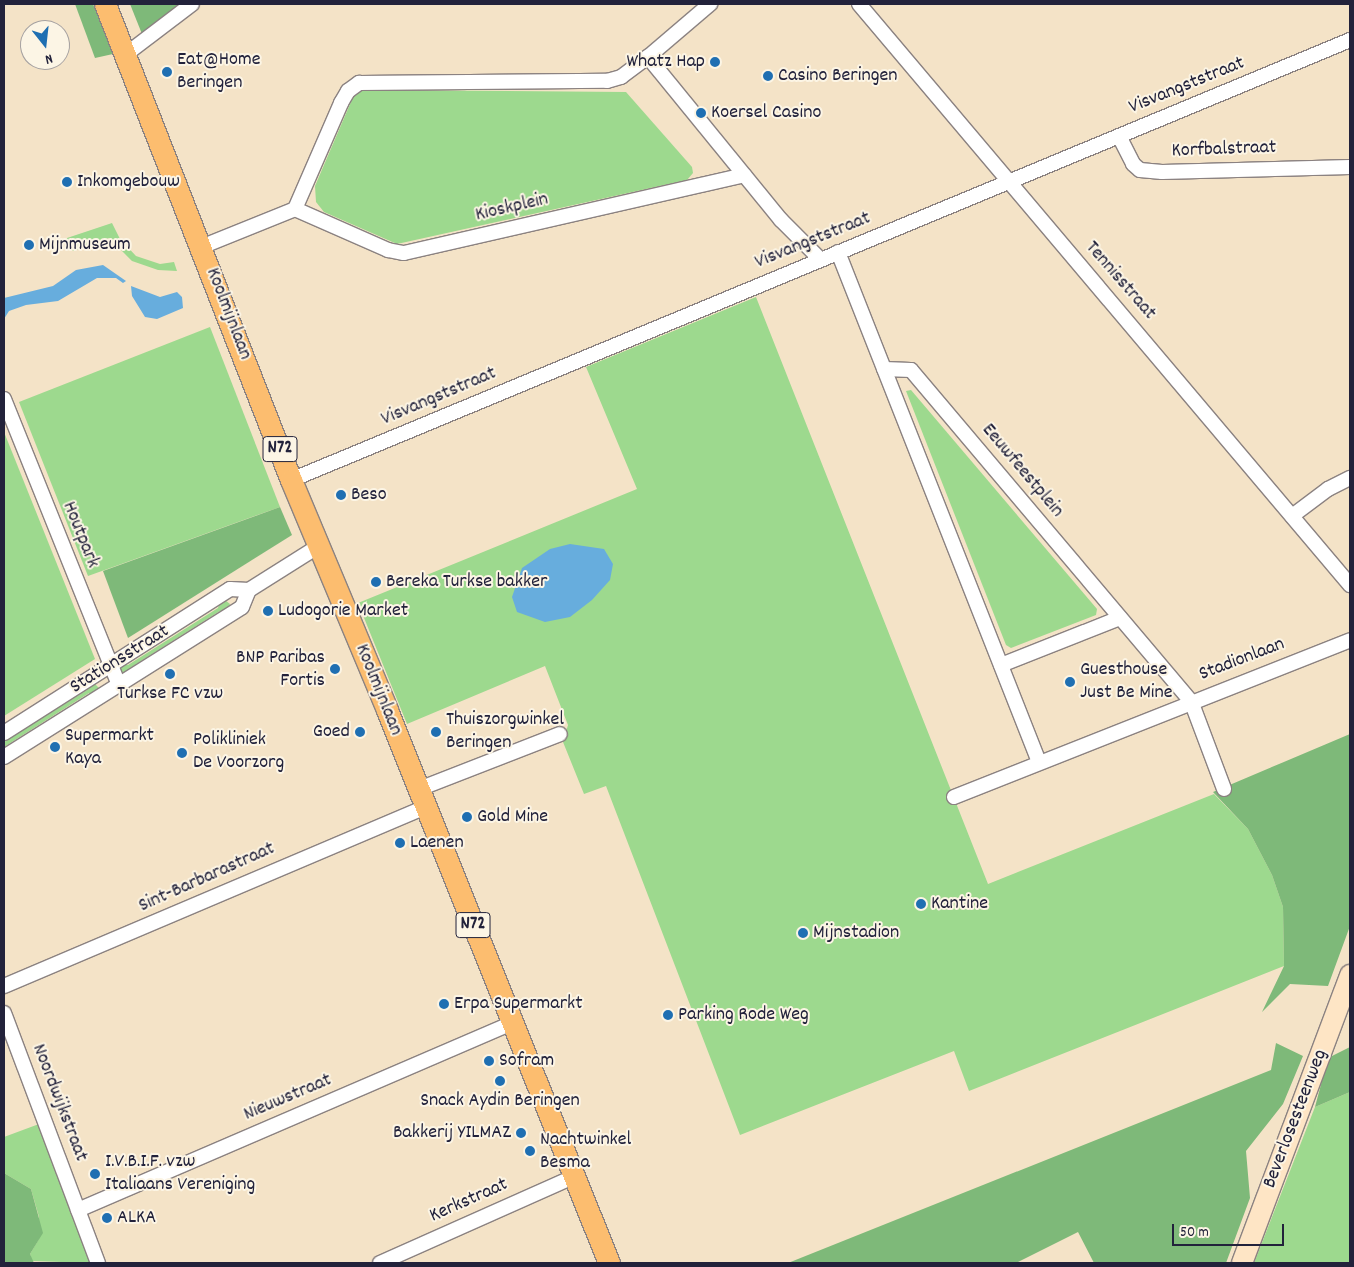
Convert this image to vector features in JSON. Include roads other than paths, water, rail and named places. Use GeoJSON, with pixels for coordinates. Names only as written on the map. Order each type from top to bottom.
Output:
{"type":"FeatureCollection","features":[{"type":"Feature","properties":{"kind":"main road","name":"Koolmijnlaan"},"geometry":{"type":"LineString","coordinates":[[105,4],[291,480],[423,798],[609,1263]]}},
{"type":"Feature","properties":{"kind":"street"},"geometry":{"type":"LineString","coordinates":[[126,55],[192,4]]}},
{"type":"Feature","properties":{"kind":"street"},"geometry":{"type":"LineString","coordinates":[[201,247],[296,209],[340,103],[348,90],[359,83],[607,81],[633,68],[648,57],[710,4]]}},
{"type":"Feature","properties":{"kind":"street","name":"Tennisstraat"},"geometry":{"type":"LineString","coordinates":[[859,4],[1010,184],[1198,402],[1350,586]]}},
{"type":"Feature","properties":{"kind":"street","name":"Visvangststraat"},"geometry":{"type":"LineString","coordinates":[[291,480],[820,259],[1010,184],[1119,136],[1350,40]]}},
{"type":"Feature","properties":{"kind":"street"},"geometry":{"type":"LineString","coordinates":[[648,57],[781,220],[820,259]]}},
{"type":"Feature","properties":{"kind":"street","name":"Korfbalstraat"},"geometry":{"type":"LineString","coordinates":[[1119,136],[1133,164],[1140,170],[1162,172],[1350,167]]}},
{"type":"Feature","properties":{"kind":"street","name":"Kioskplein"},"geometry":{"type":"LineString","coordinates":[[296,209],[388,250],[404,253],[744,175]]}},
{"type":"Feature","properties":{"kind":"street"},"geometry":{"type":"LineString","coordinates":[[838,252],[1039,762]]}},
{"type":"Feature","properties":{"kind":"street","name":"Eeuwfeestplein"},"geometry":{"type":"LineString","coordinates":[[884,369],[911,370],[1191,701],[1224,789]]}},
{"type":"Feature","properties":{"kind":"street","name":"Houtpark"},"geometry":{"type":"LineString","coordinates":[[4,400],[119,685]]}},
{"type":"Feature","properties":{"kind":"street"},"geometry":{"type":"LineString","coordinates":[[1292,516],[1328,489],[1350,478]]}},
{"type":"Feature","properties":{"kind":"street","name":"Stationsstraat"},"geometry":{"type":"LineString","coordinates":[[4,733],[230,590],[249,590],[318,546]]}},
{"type":"Feature","properties":{"kind":"street","name":"Stationsstraat"},"geometry":{"type":"LineString","coordinates":[[4,757],[242,607],[249,590]]}},
{"type":"Feature","properties":{"kind":"street"},"geometry":{"type":"LineString","coordinates":[[1001,665],[1120,618]]}},
{"type":"Feature","properties":{"kind":"street","name":"Stadionlaan"},"geometry":{"type":"LineString","coordinates":[[954,797],[1191,701],[1350,640]]}},
{"type":"Feature","properties":{"kind":"street","name":"Sint-Barbarastraat"},"geometry":{"type":"LineString","coordinates":[[4,986],[423,798],[560,734]]}},
{"type":"Feature","properties":{"kind":"street","name":"Beverlosesteenweg"},"geometry":{"type":"LineString","coordinates":[[1242,1263],[1350,975]]}},
{"type":"Feature","properties":{"kind":"street","name":"Noordwijkstraat"},"geometry":{"type":"LineString","coordinates":[[4,1013],[98,1263]]}},
{"type":"Feature","properties":{"kind":"street","name":"Nieuwstraat"},"geometry":{"type":"LineString","coordinates":[[78,1210],[512,1022]]}},
{"type":"Feature","properties":{"kind":"street","name":"Kerkstraat"},"geometry":{"type":"LineString","coordinates":[[380,1263],[574,1176]]}},
{"type":"Feature","properties":{"kind":"water"},"geometry":{"type":"Polygon","coordinates":[[[103,265],[126,281],[123,283],[116,278],[97,278],[58,301],[26,305],[9,311],[4,319],[4,298],[53,286],[76,270],[103,265]]]}},
{"type":"Feature","properties":{"kind":"water"},"geometry":{"type":"Polygon","coordinates":[[[131,286],[160,297],[177,292],[182,297],[183,308],[157,319],[145,317],[132,296],[131,286]]]}},
{"type":"Feature","properties":{"kind":"water"},"geometry":{"type":"Polygon","coordinates":[[[570,544],[604,549],[613,564],[610,580],[592,600],[570,617],[545,622],[517,612],[512,597],[522,568],[550,549],[570,544]]]}},
{"type":"Feature","properties":{"kind":"place","name":"Whatz Hap"},"geometry":{"type":"Point","coordinates":[715,62]}},
{"type":"Feature","properties":{"kind":"place","name":"Eat@Home Beringen"},"geometry":{"type":"Point","coordinates":[167,72]}},
{"type":"Feature","properties":{"kind":"place","name":"Casino Beringen"},"geometry":{"type":"Point","coordinates":[768,76]}},
{"type":"Feature","properties":{"kind":"place","name":"Koersel Casino"},"geometry":{"type":"Point","coordinates":[701,113]}},
{"type":"Feature","properties":{"kind":"place","name":"Inkomgebouw"},"geometry":{"type":"Point","coordinates":[67,182]}},
{"type":"Feature","properties":{"kind":"place","name":"Mijnmuseum"},"geometry":{"type":"Point","coordinates":[29,245]}},
{"type":"Feature","properties":{"kind":"place","name":"Beso"},"geometry":{"type":"Point","coordinates":[341,495]}},
{"type":"Feature","properties":{"kind":"place","name":"Bereka Turkse bakker"},"geometry":{"type":"Point","coordinates":[376,582]}},
{"type":"Feature","properties":{"kind":"place","name":"Ludogorie Market"},"geometry":{"type":"Point","coordinates":[268,611]}},
{"type":"Feature","properties":{"kind":"place","name":"BNP Paribas Fortis"},"geometry":{"type":"Point","coordinates":[335,669]}},
{"type":"Feature","properties":{"kind":"place","name":"Turkse FC vzw"},"geometry":{"type":"Point","coordinates":[170,674]}},
{"type":"Feature","properties":{"kind":"place","name":"Guesthouse Just Be Mine"},"geometry":{"type":"Point","coordinates":[1070,682]}},
{"type":"Feature","properties":{"kind":"place","name":"Goed"},"geometry":{"type":"Point","coordinates":[360,732]}},
{"type":"Feature","properties":{"kind":"place","name":"Thuiszorgwinkel Beringen"},"geometry":{"type":"Point","coordinates":[436,732]}},
{"type":"Feature","properties":{"kind":"place","name":"Supermarkt Kaya"},"geometry":{"type":"Point","coordinates":[55,747]}},
{"type":"Feature","properties":{"kind":"place","name":"Polikliniek De Voorzorg"},"geometry":{"type":"Point","coordinates":[182,753]}},
{"type":"Feature","properties":{"kind":"place","name":"Gold Mine"},"geometry":{"type":"Point","coordinates":[467,817]}},
{"type":"Feature","properties":{"kind":"place","name":"Laenen"},"geometry":{"type":"Point","coordinates":[400,843]}},
{"type":"Feature","properties":{"kind":"place","name":"Kantine"},"geometry":{"type":"Point","coordinates":[921,904]}},
{"type":"Feature","properties":{"kind":"place","name":"Mijnstadion"},"geometry":{"type":"Point","coordinates":[803,933]}},
{"type":"Feature","properties":{"kind":"place","name":"Erpa Supermarkt"},"geometry":{"type":"Point","coordinates":[444,1004]}},
{"type":"Feature","properties":{"kind":"place","name":"Parking Rode Weg"},"geometry":{"type":"Point","coordinates":[668,1015]}},
{"type":"Feature","properties":{"kind":"place","name":"Sofram"},"geometry":{"type":"Point","coordinates":[489,1061]}},
{"type":"Feature","properties":{"kind":"place","name":"Snack Aydin Beringen"},"geometry":{"type":"Point","coordinates":[500,1081]}},
{"type":"Feature","properties":{"kind":"place","name":"Bakkerij YILMAZ"},"geometry":{"type":"Point","coordinates":[521,1133]}},
{"type":"Feature","properties":{"kind":"place","name":"Nachtwinkel Besma"},"geometry":{"type":"Point","coordinates":[530,1151]}},
{"type":"Feature","properties":{"kind":"place","name":"I.V.B.I.F. vzw Italiaans Vereniging"},"geometry":{"type":"Point","coordinates":[95,1174]}},
{"type":"Feature","properties":{"kind":"place","name":"ALKA"},"geometry":{"type":"Point","coordinates":[107,1218]}}]}
